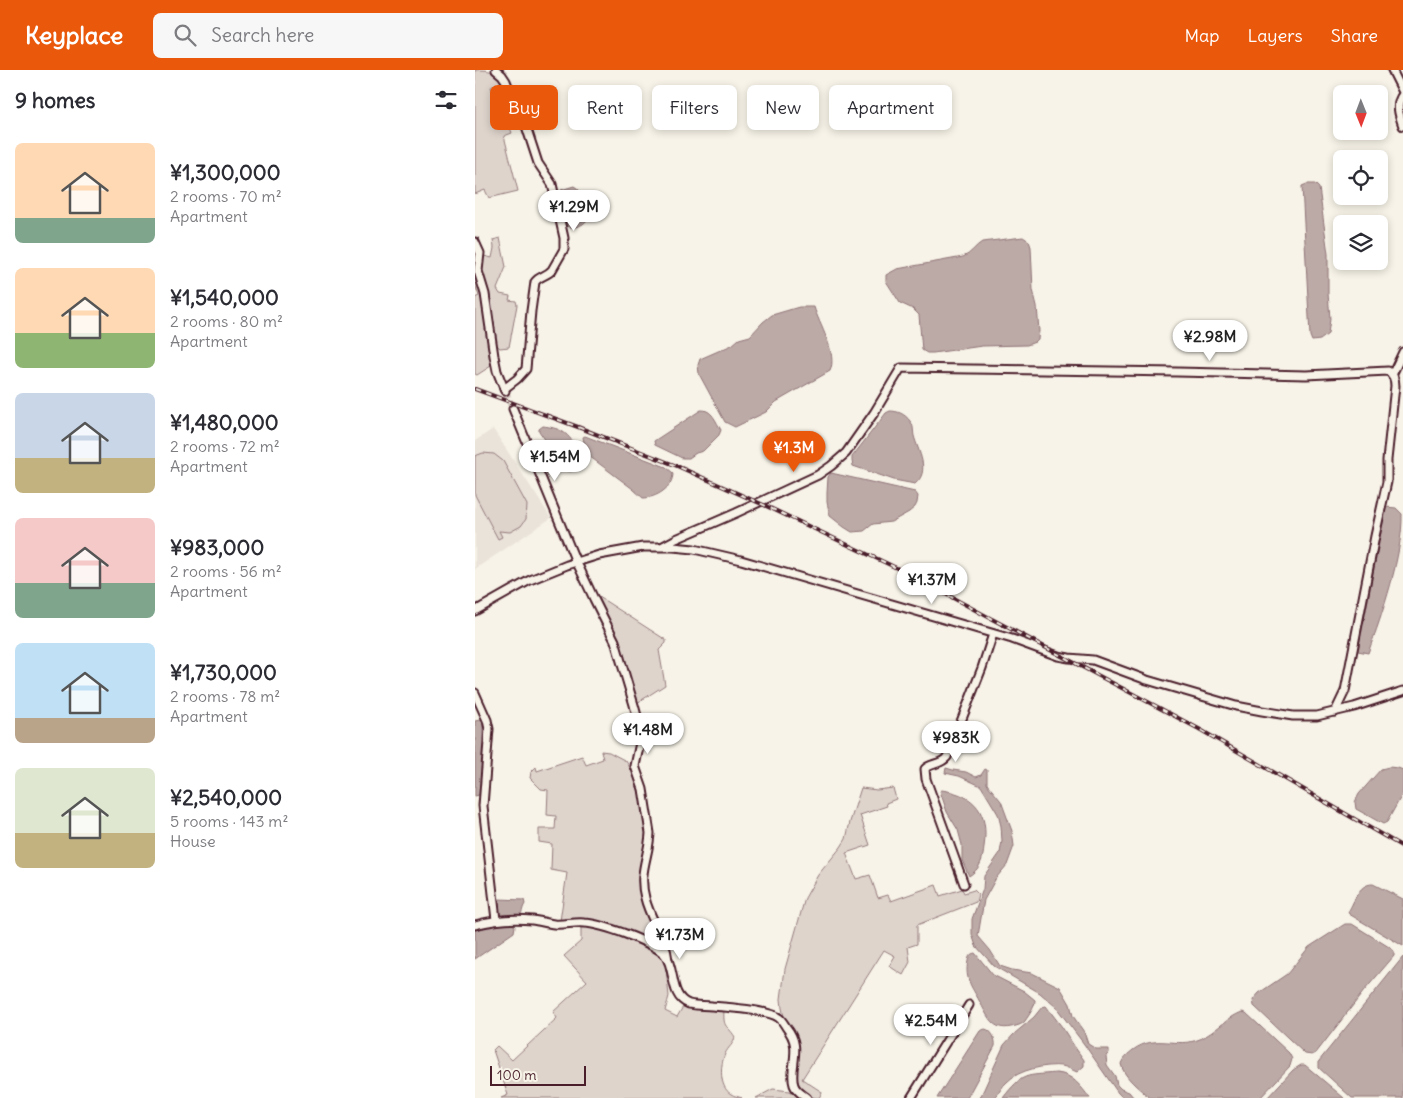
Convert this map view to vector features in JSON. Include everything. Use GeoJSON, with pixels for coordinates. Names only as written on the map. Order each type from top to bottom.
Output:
{"type":"FeatureCollection","features":[{"type":"Feature","properties":{"kind":"street"},"geometry":{"type":"LineString","coordinates":[[475,242],[480,253],[478,271],[485,294],[493,356],[505,390],[526,369],[535,282],[552,270],[564,249],[564,238],[550,181],[537,164],[523,116],[517,108],[506,81],[496,70]]}},
{"type":"Feature","properties":{"kind":"street"},"geometry":{"type":"LineString","coordinates":[[1392,70],[1403,93],[1398,106],[1403,126]]}},
{"type":"Feature","properties":{"kind":"street"},"geometry":{"type":"LineString","coordinates":[[1392,375],[1403,352]]}},
{"type":"Feature","properties":{"kind":"street"},"geometry":{"type":"LineString","coordinates":[[663,546],[818,475],[831,466],[846,453],[874,413],[901,368],[1306,375],[1386,371],[1392,375],[1395,386],[1387,460],[1387,482],[1345,691],[1335,712]]}},
{"type":"Feature","properties":{"kind":"street"},"geometry":{"type":"LineString","coordinates":[[513,409],[576,562],[615,641],[641,731],[635,766],[643,789],[650,833],[643,865],[643,890],[650,913],[666,947],[677,993],[685,1002],[698,1006],[768,1013],[779,1018],[790,1032],[795,1043],[792,1080],[794,1086],[807,1098]]}},
{"type":"Feature","properties":{"kind":"street"},"geometry":{"type":"LineString","coordinates":[[475,611],[530,580],[576,562],[629,549],[663,546],[694,549],[741,560],[1019,641],[1058,656],[1093,660],[1147,680],[1236,706],[1277,714],[1307,717],[1335,712],[1403,691]]}},
{"type":"Feature","properties":{"kind":"street"},"geometry":{"type":"LineString","coordinates":[[964,884],[926,778],[925,769],[928,766],[942,762],[947,757],[983,668],[993,634]]}},
{"type":"Feature","properties":{"kind":"street"},"geometry":{"type":"LineString","coordinates":[[475,693],[489,729],[483,806],[496,920]]}},
{"type":"Feature","properties":{"kind":"street"},"geometry":{"type":"LineString","coordinates":[[475,924],[496,920],[521,920],[556,924],[594,924],[642,941],[659,950],[668,960]]}},
{"type":"Feature","properties":{"kind":"street"},"geometry":{"type":"LineString","coordinates":[[911,1098],[969,1005]]}},
{"type":"Feature","properties":{"kind":"shaded area"},"geometry":{"type":"Polygon","coordinates":[[[475,70],[484,70],[496,75],[502,82],[490,85],[490,130],[511,130],[512,133],[504,136],[518,191],[489,198],[485,190],[475,194],[475,70]]]}},
{"type":"Feature","properties":{"kind":"shaded area"},"geometry":{"type":"Polygon","coordinates":[[[1315,184],[1319,188],[1328,254],[1330,319],[1328,334],[1320,340],[1312,341],[1310,336],[1302,186],[1315,184]]]}},
{"type":"Feature","properties":{"kind":"shaded area"},"geometry":{"type":"Polygon","coordinates":[[[574,186],[583,196],[587,220],[580,225],[572,227],[567,226],[559,193],[561,190],[574,186]]]}},
{"type":"Feature","properties":{"kind":"shaded area"},"geometry":{"type":"Polygon","coordinates":[[[1023,237],[1029,241],[1031,247],[1033,290],[1037,306],[1039,331],[1038,339],[1027,345],[982,346],[933,353],[927,353],[922,350],[919,315],[913,309],[900,303],[886,281],[886,275],[897,269],[963,257],[982,242],[1023,237]]]}},
{"type":"Feature","properties":{"kind":"shaded area"},"geometry":{"type":"Polygon","coordinates":[[[500,238],[506,267],[497,289],[500,294],[510,296],[509,300],[516,301],[517,305],[509,347],[500,348],[495,344],[480,268],[484,256],[492,258],[493,240],[500,238]]]}},
{"type":"Feature","properties":{"kind":"shaded area"},"geometry":{"type":"Polygon","coordinates":[[[477,274],[482,290],[491,366],[477,375],[475,374],[475,298],[479,296],[475,285],[475,275],[477,274]]]}},
{"type":"Feature","properties":{"kind":"shaded area"},"geometry":{"type":"Polygon","coordinates":[[[799,307],[814,307],[832,356],[830,371],[776,402],[766,412],[735,427],[725,422],[699,374],[698,365],[700,359],[732,345],[739,339],[750,336],[772,315],[799,307]]]}},
{"type":"Feature","properties":{"kind":"shaded area"},"geometry":{"type":"Polygon","coordinates":[[[701,410],[711,414],[721,430],[719,435],[703,451],[689,458],[682,458],[655,445],[654,441],[701,410]]]}},
{"type":"Feature","properties":{"kind":"shaded area"},"geometry":{"type":"Polygon","coordinates":[[[890,411],[899,412],[912,424],[923,467],[920,479],[915,484],[894,480],[853,466],[852,457],[886,413],[890,411]]]}},
{"type":"Feature","properties":{"kind":"shaded area"},"geometry":{"type":"Polygon","coordinates":[[[543,426],[561,431],[571,440],[577,456],[577,461],[572,471],[567,471],[539,431],[543,426]]]}},
{"type":"Feature","properties":{"kind":"shaded area"},"geometry":{"type":"Polygon","coordinates":[[[493,429],[551,518],[475,569],[475,441],[493,429]]]}},
{"type":"Feature","properties":{"kind":"shaded area"},"geometry":{"type":"Polygon","coordinates":[[[585,436],[666,467],[673,473],[670,483],[667,488],[658,494],[643,498],[589,456],[585,448],[583,437],[585,436]]]}},
{"type":"Feature","properties":{"kind":"shaded area"},"geometry":{"type":"Polygon","coordinates":[[[483,453],[494,454],[503,461],[527,505],[526,519],[521,526],[510,532],[499,531],[502,537],[498,539],[475,495],[475,456],[483,453]]]}},
{"type":"Feature","properties":{"kind":"shaded area"},"geometry":{"type":"Polygon","coordinates":[[[831,473],[915,492],[918,496],[917,503],[909,512],[891,522],[873,524],[864,531],[852,532],[830,516],[827,493],[828,477],[831,473]]]}},
{"type":"Feature","properties":{"kind":"shaded area"},"geometry":{"type":"Polygon","coordinates":[[[1386,507],[1396,508],[1402,514],[1399,547],[1391,584],[1368,653],[1358,651],[1386,507]]]}},
{"type":"Feature","properties":{"kind":"shaded area"},"geometry":{"type":"Polygon","coordinates":[[[596,595],[666,640],[666,643],[659,650],[665,685],[637,703],[614,629],[596,595]]]}},
{"type":"Feature","properties":{"kind":"shaded area"},"geometry":{"type":"Polygon","coordinates":[[[480,720],[483,723],[484,745],[481,792],[475,796],[475,721],[480,720]]]}},
{"type":"Feature","properties":{"kind":"shaded area"},"geometry":{"type":"Polygon","coordinates":[[[601,751],[609,752],[626,761],[633,773],[642,803],[646,841],[641,860],[639,887],[645,910],[663,943],[669,996],[665,1011],[677,1017],[684,1005],[724,1011],[725,1024],[735,1037],[723,1059],[722,1076],[724,1086],[732,1095],[742,1098],[501,1098],[508,1095],[493,1050],[497,1046],[512,1060],[557,1018],[553,1012],[587,981],[564,956],[581,941],[581,920],[560,921],[567,873],[551,870],[552,844],[539,842],[539,829],[555,829],[556,816],[547,815],[548,790],[541,789],[530,778],[531,772],[536,767],[537,771],[582,756],[586,765],[603,759],[601,751]]]}},
{"type":"Feature","properties":{"kind":"shaded area"},"geometry":{"type":"Polygon","coordinates":[[[1389,767],[1403,770],[1403,793],[1387,822],[1383,824],[1356,809],[1355,802],[1359,794],[1381,769],[1389,767]]]}},
{"type":"Feature","properties":{"kind":"shaded area"},"geometry":{"type":"Polygon","coordinates":[[[946,768],[966,772],[976,777],[981,775],[985,769],[987,770],[987,784],[1001,801],[1012,831],[1014,846],[1007,865],[996,878],[984,900],[978,936],[1000,966],[1032,973],[1060,987],[1070,1004],[1073,1016],[1084,1032],[1088,1044],[1096,1049],[1109,1049],[1109,1053],[1106,1056],[1107,1065],[1115,1076],[1117,1085],[1129,1092],[1134,1098],[1123,1098],[1118,1093],[1056,1007],[1040,993],[994,966],[976,946],[972,934],[972,919],[983,889],[984,876],[1000,853],[1002,841],[1001,826],[998,814],[981,786],[959,776],[945,773],[946,768]]]}},
{"type":"Feature","properties":{"kind":"shaded area"},"geometry":{"type":"Polygon","coordinates":[[[861,788],[877,790],[893,788],[896,799],[886,803],[887,806],[860,815],[870,845],[846,853],[856,879],[870,875],[878,898],[888,895],[891,901],[936,885],[940,896],[962,889],[964,893],[974,890],[978,894],[976,902],[917,925],[917,944],[908,947],[910,962],[903,975],[889,966],[895,956],[884,950],[802,1079],[822,1092],[819,1098],[815,1098],[805,1094],[797,1083],[794,1033],[784,1017],[781,999],[785,969],[805,898],[818,875],[846,839],[861,788]]]}},
{"type":"Feature","properties":{"kind":"shaded area"},"geometry":{"type":"Polygon","coordinates":[[[940,791],[954,792],[972,801],[982,815],[985,835],[983,856],[978,867],[969,876],[962,860],[962,845],[958,830],[947,812],[940,791]]]}},
{"type":"Feature","properties":{"kind":"shaded area"},"geometry":{"type":"Polygon","coordinates":[[[1373,884],[1403,899],[1403,946],[1348,912],[1360,890],[1373,884]]]}},
{"type":"Feature","properties":{"kind":"shaded area"},"geometry":{"type":"Polygon","coordinates":[[[498,899],[524,900],[525,904],[522,913],[520,915],[499,917],[498,899]]]}},
{"type":"Feature","properties":{"kind":"shaded area"},"geometry":{"type":"Polygon","coordinates":[[[512,924],[515,926],[514,932],[475,959],[475,928],[512,924]]]}},
{"type":"Feature","properties":{"kind":"shaded area"},"geometry":{"type":"Polygon","coordinates":[[[1345,924],[1352,924],[1389,947],[1394,951],[1394,956],[1316,1053],[1312,1055],[1305,1054],[1254,1006],[1253,1000],[1259,993],[1287,974],[1309,947],[1345,924]]]}},
{"type":"Feature","properties":{"kind":"shaded area"},"geometry":{"type":"Polygon","coordinates":[[[975,953],[993,975],[1024,991],[1035,1000],[1025,1021],[1019,1025],[1005,1028],[995,1025],[989,1018],[968,979],[968,959],[975,953]]]}},
{"type":"Feature","properties":{"kind":"shaded area"},"geometry":{"type":"Polygon","coordinates":[[[1403,957],[1403,1098],[1352,1098],[1319,1068],[1319,1061],[1403,957]]]}},
{"type":"Feature","properties":{"kind":"shaded area"},"geometry":{"type":"Polygon","coordinates":[[[1046,1006],[1084,1060],[1084,1066],[1077,1072],[1062,1066],[1048,1066],[1025,1071],[1004,1085],[995,1098],[980,1098],[1004,1045],[1042,1007],[1046,1006]]]}},
{"type":"Feature","properties":{"kind":"shaded area"},"geometry":{"type":"Polygon","coordinates":[[[1242,1012],[1246,1013],[1289,1053],[1292,1059],[1290,1066],[1260,1098],[1150,1098],[1125,1074],[1121,1064],[1124,1058],[1141,1045],[1158,1042],[1191,1042],[1211,1033],[1242,1012]]]}},
{"type":"Feature","properties":{"kind":"shaded area"},"geometry":{"type":"Polygon","coordinates":[[[985,1029],[990,1031],[993,1036],[995,1046],[967,1098],[937,1098],[980,1031],[985,1029]]]}},
{"type":"Feature","properties":{"kind":"shaded area"},"geometry":{"type":"Polygon","coordinates":[[[1301,1065],[1305,1065],[1344,1098],[1267,1098],[1293,1070],[1301,1065]]]}},
{"type":"Feature","properties":{"kind":"shaded area"},"geometry":{"type":"Polygon","coordinates":[[[1056,1073],[1072,1078],[1090,1098],[1003,1098],[1021,1079],[1031,1075],[1056,1073]]]}},
{"type":"Feature","properties":{"kind":"shaded area"},"geometry":{"type":"Polygon","coordinates":[[[773,1089],[790,1091],[800,1098],[756,1098],[773,1089]]]}},
{"type":"Feature","properties":{"kind":"tunnel"},"geometry":{"type":"LineString","coordinates":[[505,391],[513,409]]}},
{"type":"Feature","properties":{"kind":"railway"},"geometry":{"type":"LineString","coordinates":[[475,389],[677,466],[905,572],[1199,729],[1403,847]]}}]}
